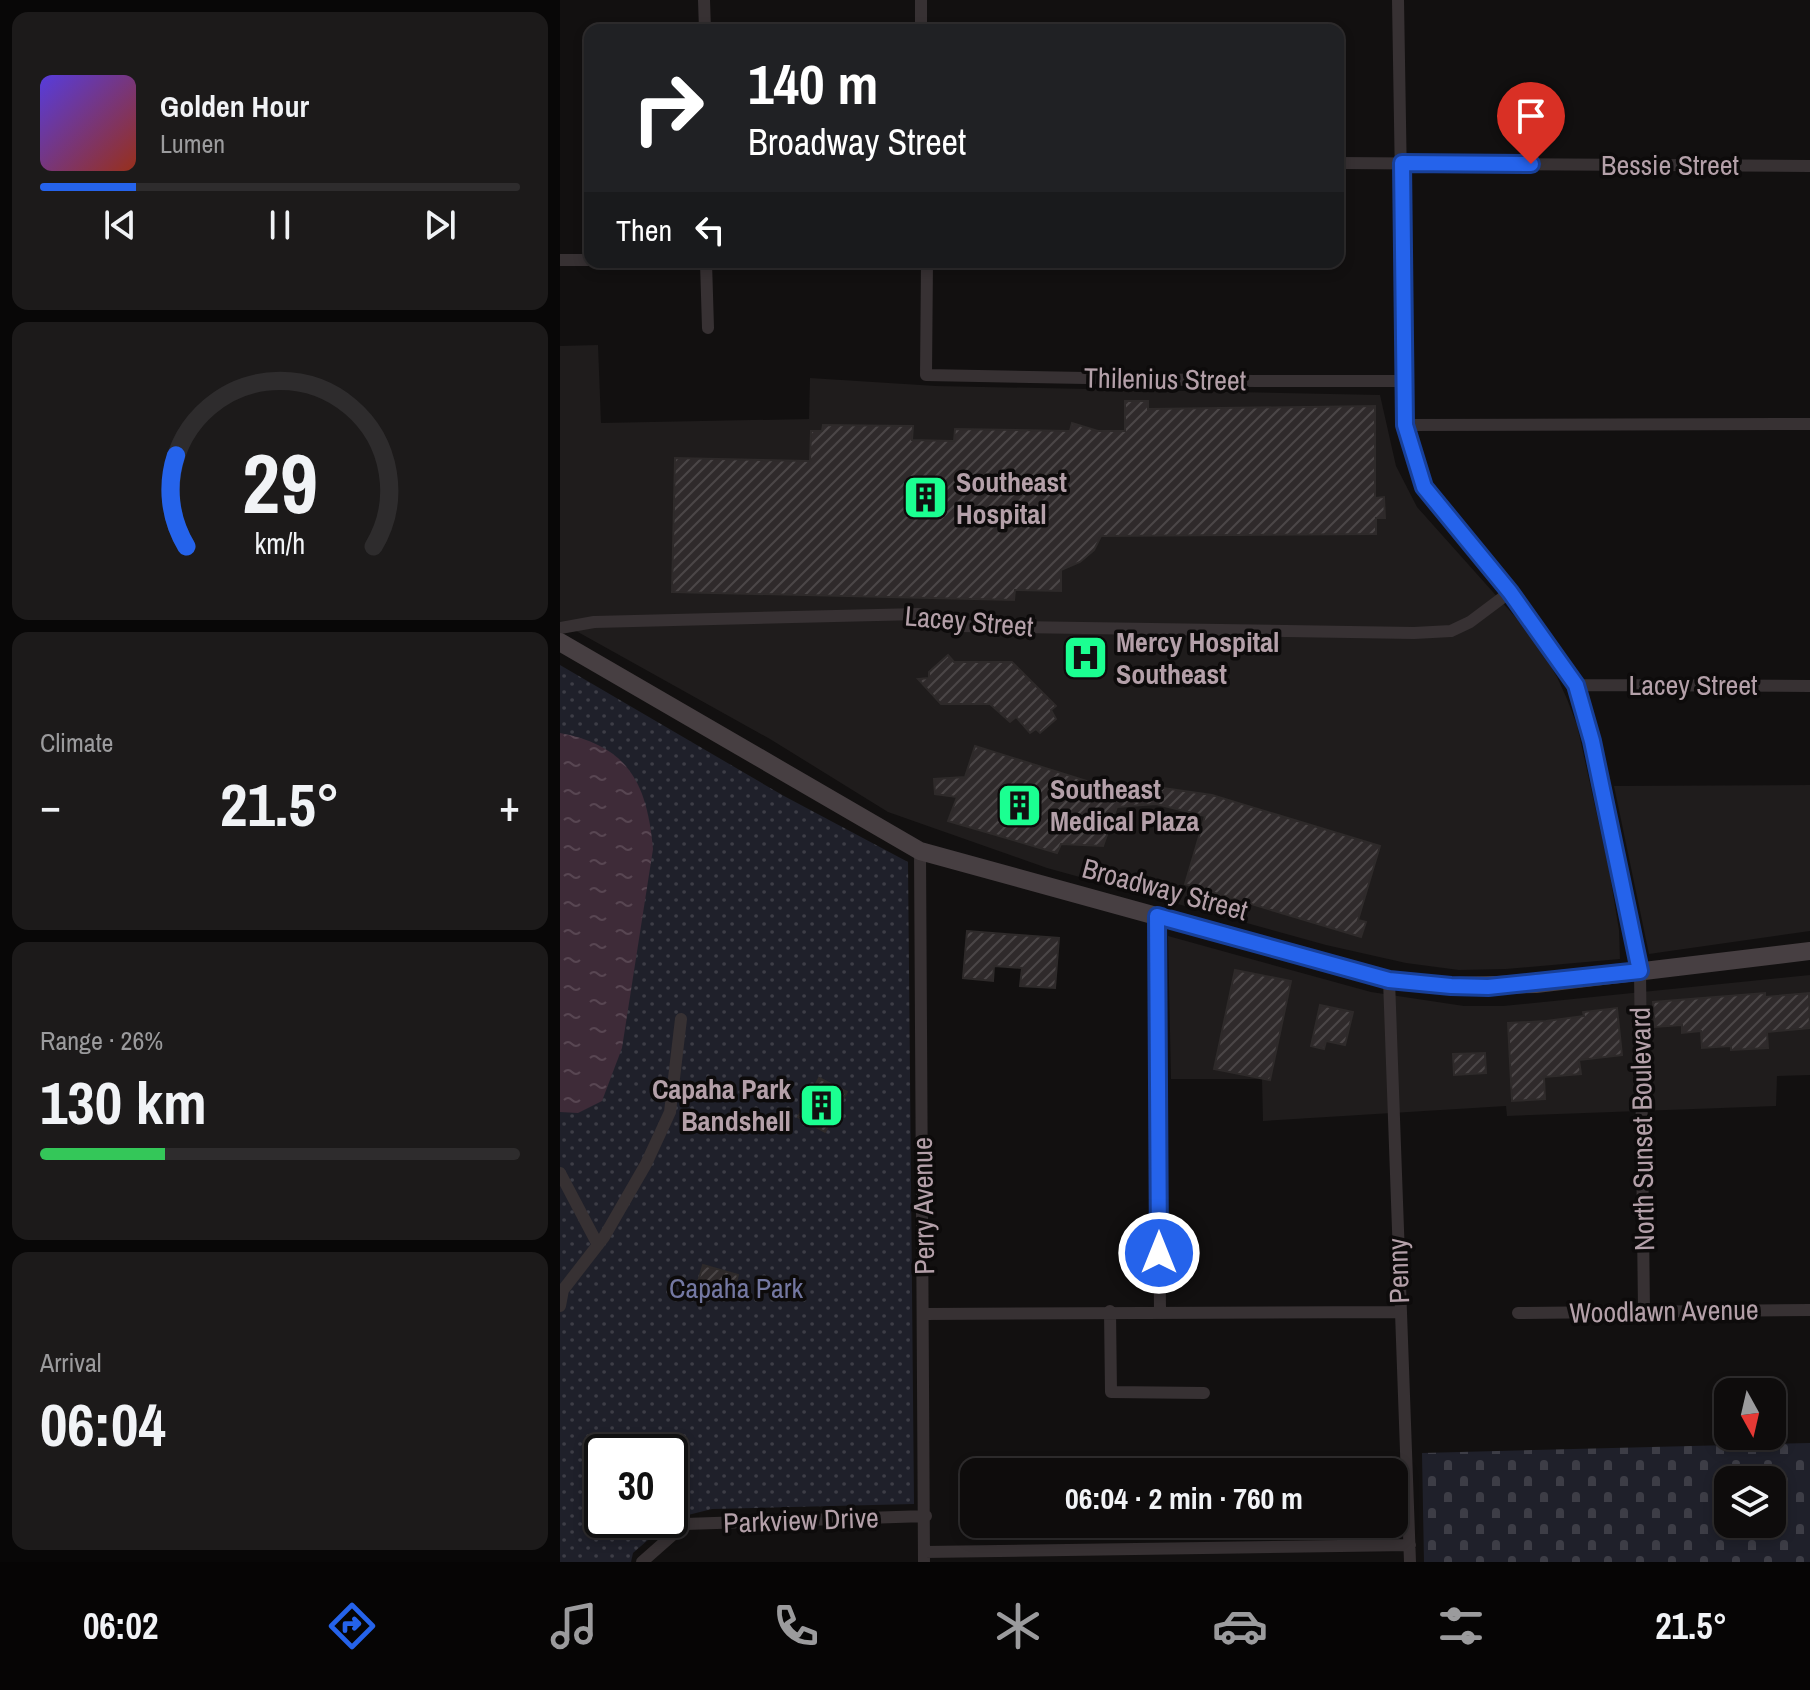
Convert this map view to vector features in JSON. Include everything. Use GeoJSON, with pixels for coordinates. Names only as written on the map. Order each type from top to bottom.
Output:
{"type":"FeatureCollection","features":[{"type":"Feature","properties":{"kind":"main road","name":"Broadway Street"},"geometry":{"type":"LineString","coordinates":[[560,642],[920,851],[1389,980],[1488,987],[1810,951]]}},
{"type":"Feature","properties":{"kind":"street"},"geometry":{"type":"LineString","coordinates":[[704,0],[705,24]]}},
{"type":"Feature","properties":{"kind":"street"},"geometry":{"type":"LineString","coordinates":[[921,0],[921,24]]}},
{"type":"Feature","properties":{"kind":"street","name":"North Sunset Boulevard"},"geometry":{"type":"LineString","coordinates":[[1398,0],[1405,425],[1424,487],[1510,592],[1576,685],[1592,741],[1640,971],[1644,1311]]}},
{"type":"Feature","properties":{"kind":"street","name":"Bessie Street"},"geometry":{"type":"LineString","coordinates":[[1344,163],[1810,166]]}},
{"type":"Feature","properties":{"kind":"street"},"geometry":{"type":"LineString","coordinates":[[560,260],[584,260]]}},
{"type":"Feature","properties":{"kind":"street"},"geometry":{"type":"LineString","coordinates":[[706,268],[708,328]]}},
{"type":"Feature","properties":{"kind":"street","name":"Thilenius Street"},"geometry":{"type":"LineString","coordinates":[[927,268],[926,375],[1404,381]]}},
{"type":"Feature","properties":{"kind":"street"},"geometry":{"type":"LineString","coordinates":[[1405,425],[1810,424]]}},
{"type":"Feature","properties":{"kind":"street","name":"Lacey Street"},"geometry":{"type":"LineString","coordinates":[[560,628],[594,622],[919,614],[958,626],[1414,633],[1451,631],[1470,622],[1510,592]]}},
{"type":"Feature","properties":{"kind":"street","name":"Lacey Street"},"geometry":{"type":"LineString","coordinates":[[1576,685],[1810,686]]}},
{"type":"Feature","properties":{"kind":"street","name":"Perry Avenue"},"geometry":{"type":"LineString","coordinates":[[920,851],[924,1557]]}},
{"type":"Feature","properties":{"kind":"street"},"geometry":{"type":"LineString","coordinates":[[1157,916],[1160,1313]]}},
{"type":"Feature","properties":{"kind":"street","name":"Penny"},"geometry":{"type":"LineString","coordinates":[[1389,980],[1410,1562]]}},
{"type":"Feature","properties":{"kind":"street"},"geometry":{"type":"LineString","coordinates":[[560,1306],[563,1290],[598,1245],[646,1164],[670,1112],[681,1019]]}},
{"type":"Feature","properties":{"kind":"street"},"geometry":{"type":"LineString","coordinates":[[560,1173],[598,1245]]}},
{"type":"Feature","properties":{"kind":"street","name":"Woodlawn Avenue"},"geometry":{"type":"LineString","coordinates":[[1518,1313],[1810,1310]]}},
{"type":"Feature","properties":{"kind":"street"},"geometry":{"type":"LineString","coordinates":[[1110,1311],[1111,1392],[1204,1393]]}},
{"type":"Feature","properties":{"kind":"street"},"geometry":{"type":"LineString","coordinates":[[924,1314],[1400,1312]]}},
{"type":"Feature","properties":{"kind":"street","name":"Parkview Drive"},"geometry":{"type":"LineString","coordinates":[[642,1562],[685,1524],[926,1516]]}},
{"type":"Feature","properties":{"kind":"street"},"geometry":{"type":"LineString","coordinates":[[924,1557],[1410,1545]]}},
{"type":"Feature","properties":{"kind":"shaded area","name":"Mercy Hospital Southeast"},"geometry":{"type":"Polygon","coordinates":[[[598,345],[601,423],[809,419],[810,378],[936,386],[1380,395],[1396,466],[1417,507],[1535,639],[1567,699],[1577,725],[1609,869],[1619,930],[1620,959],[1459,970],[1406,963],[1326,945],[1047,868],[888,812],[770,739],[560,622],[560,346],[598,345]]]}},
{"type":"Feature","properties":{"kind":"shaded area"},"geometry":{"type":"Polygon","coordinates":[[[1810,785],[1810,931],[1649,954],[1614,786],[1810,785]]]}},
{"type":"Feature","properties":{"kind":"shaded area"},"geometry":{"type":"Polygon","coordinates":[[[1168,936],[1371,992],[1464,1006],[1503,1006],[1810,975],[1810,1075],[1777,1076],[1776,1106],[1507,1116],[1506,1106],[1263,1121],[1262,1079],[1171,1079],[1168,936]]]}},
{"type":"Feature","properties":{"kind":"green space","name":"Capaha Park"},"geometry":{"type":"Polygon","coordinates":[[[560,665],[784,796],[908,862],[914,1504],[712,1509],[688,1515],[688,1434],[584,1434],[584,1538],[650,1538],[633,1553],[631,1562],[560,1562],[560,665]]]}},
{"type":"Feature","properties":{"kind":"green space"},"geometry":{"type":"Polygon","coordinates":[[[1810,1443],[1810,1562],[1424,1562],[1422,1453],[1714,1445],[1714,1450],[1786,1450],[1786,1444],[1810,1443]]]}},
{"type":"Feature","properties":{"kind":"water"},"geometry":{"type":"Polygon","coordinates":[[[560,733],[603,747],[630,772],[646,805],[653,849],[622,1048],[602,1101],[578,1113],[560,1112],[560,733]]]}},
{"type":"Feature","properties":{"kind":"building","name":"Southeast Hospital"},"geometry":{"type":"Polygon","coordinates":[[[1125,401],[1148,401],[1148,409],[1375,406],[1375,498],[1384,497],[1385,518],[1376,518],[1376,534],[1101,536],[1094,550],[1080,562],[1061,570],[1061,591],[1015,590],[1014,600],[672,592],[675,458],[810,461],[811,431],[822,431],[823,425],[913,426],[912,440],[954,441],[955,429],[1070,431],[1072,423],[1098,431],[1125,431],[1125,401]]]}},
{"type":"Feature","properties":{"kind":"building","name":"Southeast Medical Plaza"},"geometry":{"type":"Polygon","coordinates":[[[948,655],[954,662],[1012,662],[1056,706],[1051,710],[1056,719],[1040,733],[1036,729],[1030,733],[1016,717],[1010,722],[990,704],[941,704],[918,679],[929,678],[929,672],[948,655]]]}},
{"type":"Feature","properties":{"kind":"building"},"geometry":{"type":"Polygon","coordinates":[[[975,746],[1093,783],[1212,795],[1380,846],[1358,920],[1366,922],[1361,937],[1185,884],[1205,816],[1156,804],[1117,807],[1103,846],[1061,844],[1057,853],[948,821],[957,797],[935,794],[934,779],[965,777],[975,746]]]}},
{"type":"Feature","properties":{"kind":"building"},"geometry":{"type":"Polygon","coordinates":[[[967,931],[1059,938],[1055,988],[1020,986],[1022,968],[994,966],[993,981],[963,978],[967,931]]]}},
{"type":"Feature","properties":{"kind":"building"},"geometry":{"type":"Polygon","coordinates":[[[1235,970],[1291,981],[1270,1080],[1214,1069],[1235,970]]]}},
{"type":"Feature","properties":{"kind":"building"},"geometry":{"type":"Polygon","coordinates":[[[1765,993],[1765,997],[1809,993],[1810,1028],[1767,1032],[1768,1048],[1731,1050],[1731,1046],[1702,1048],[1701,1031],[1682,1033],[1682,1025],[1655,1027],[1653,1002],[1765,993]]]}},
{"type":"Feature","properties":{"kind":"building"},"geometry":{"type":"Polygon","coordinates":[[[1320,1005],[1353,1012],[1345,1045],[1326,1041],[1324,1049],[1311,1046],[1320,1005]]]}},
{"type":"Feature","properties":{"kind":"building"},"geometry":{"type":"Polygon","coordinates":[[[1617,1008],[1622,1055],[1579,1060],[1581,1074],[1544,1077],[1545,1099],[1512,1101],[1508,1023],[1584,1016],[1583,1012],[1617,1008]]]}},
{"type":"Feature","properties":{"kind":"building"},"geometry":{"type":"Polygon","coordinates":[[[1485,1053],[1486,1073],[1454,1075],[1453,1054],[1485,1053]]]}},
{"type":"Feature","properties":{"kind":"building","name":"Capaha Park Bandshell"},"geometry":{"type":"Polygon","coordinates":[[[819,1078],[847,1092],[825,1132],[798,1117],[819,1078]]]}},
{"type":"Feature","properties":{"kind":"building"},"geometry":{"type":"Polygon","coordinates":[[[703,1265],[738,1275],[733,1294],[697,1285],[703,1265]]]}},
{"type":"Feature","properties":{"kind":"place","name":"Southeast Hospital"},"geometry":{"type":"Point","coordinates":[925,498]}},
{"type":"Feature","properties":{"kind":"place","name":"Mercy Hospital Southeast"},"geometry":{"type":"Point","coordinates":[1085,658]}},
{"type":"Feature","properties":{"kind":"place","name":"Southeast Medical Plaza"},"geometry":{"type":"Point","coordinates":[1019,805]}},
{"type":"Feature","properties":{"kind":"place","name":"Capaha Park Bandshell"},"geometry":{"type":"Point","coordinates":[822,1105]}},
{"type":"Feature","properties":{"kind":"route"},"geometry":{"type":"LineString","coordinates":[[1159,1253],[1157,916],[1389,980],[1488,987],[1640,971],[1592,741],[1576,685],[1510,592],[1424,487],[1405,425],[1402,163],[1531,164]]}}]}
